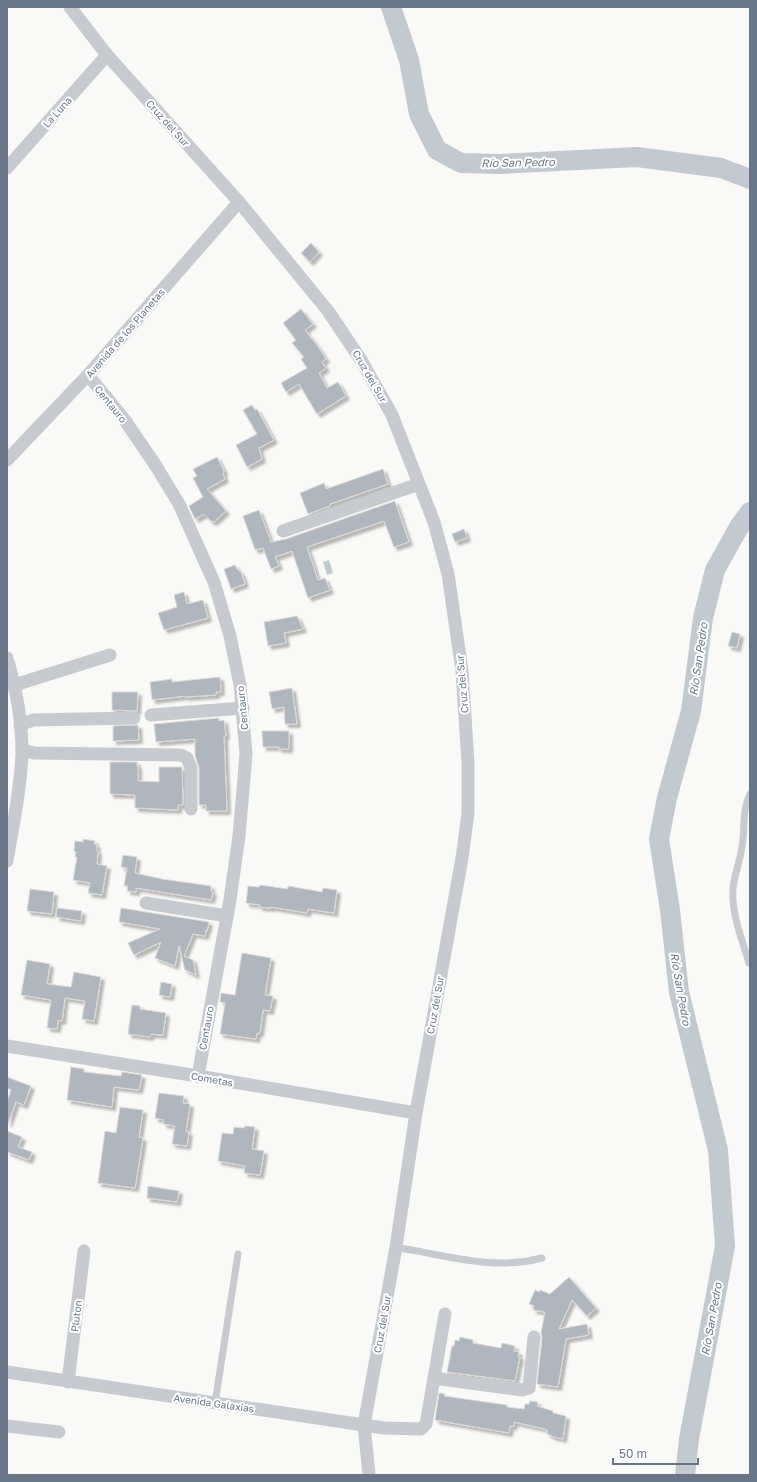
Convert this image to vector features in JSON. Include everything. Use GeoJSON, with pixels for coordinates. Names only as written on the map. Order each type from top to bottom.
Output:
{"type":"FeatureCollection","features":[{"type":"Feature","properties":{"kind":"street","name":"Cruz del Sur"},"geometry":{"type":"LineString","coordinates":[[70,7],[107,55],[238,202],[328,311],[361,360],[392,415],[434,522],[448,574],[462,671],[468,769],[468,813],[462,858],[416,1113],[396,1247],[364,1425],[369,1475]]}},
{"type":"Feature","properties":{"kind":"street","name":"La Luna"},"geometry":{"type":"LineString","coordinates":[[7,168],[107,55]]}},
{"type":"Feature","properties":{"kind":"street","name":"Avenida de los Planetas"},"geometry":{"type":"LineString","coordinates":[[7,460],[88,375],[238,202]]}},
{"type":"Feature","properties":{"kind":"street","name":"Centauro"},"geometry":{"type":"LineString","coordinates":[[88,375],[124,418],[179,504],[214,582],[230,636],[240,685],[246,754],[244,792],[227,916],[198,1076]]}},
{"type":"Feature","properties":{"kind":"street"},"geometry":{"type":"LineString","coordinates":[[283,531],[419,484]]}},
{"type":"Feature","properties":{"kind":"street"},"geometry":{"type":"LineString","coordinates":[[14,687],[21,683],[110,655]]}},
{"type":"Feature","properties":{"kind":"street"},"geometry":{"type":"LineString","coordinates":[[7,658],[14,687],[22,750],[20,778],[7,861]]}},
{"type":"Feature","properties":{"kind":"street"},"geometry":{"type":"LineString","coordinates":[[151,715],[243,708]]}},
{"type":"Feature","properties":{"kind":"street"},"geometry":{"type":"LineString","coordinates":[[20,725],[33,720],[134,718]]}},
{"type":"Feature","properties":{"kind":"street"},"geometry":{"type":"LineString","coordinates":[[22,750],[34,753],[181,755],[187,758],[191,768],[191,808]]}},
{"type":"Feature","properties":{"kind":"street"},"geometry":{"type":"LineString","coordinates":[[146,903],[227,916]]}},
{"type":"Feature","properties":{"kind":"street","name":"Cometas"},"geometry":{"type":"LineString","coordinates":[[7,1046],[198,1076],[416,1113]]}},
{"type":"Feature","properties":{"kind":"street","name":"Pluton"},"geometry":{"type":"LineString","coordinates":[[68,1382],[84,1250]]}},
{"type":"Feature","properties":{"kind":"street"},"geometry":{"type":"LineString","coordinates":[[446,1314],[434,1378],[522,1390],[529,1388],[534,1337]]}},
{"type":"Feature","properties":{"kind":"street","name":"Avenida Galaxias"},"geometry":{"type":"LineString","coordinates":[[7,1372],[384,1428],[421,1429],[426,1424],[434,1378]]}},
{"type":"Feature","properties":{"kind":"street"},"geometry":{"type":"LineString","coordinates":[[7,1426],[59,1432]]}},
{"type":"Feature","properties":{"kind":"lane"},"geometry":{"type":"LineString","coordinates":[[749,963],[733,903],[733,888],[742,848],[745,804],[750,794]]}},
{"type":"Feature","properties":{"kind":"lane"},"geometry":{"type":"LineString","coordinates":[[396,1247],[450,1258],[486,1263],[526,1262],[542,1258]]}},
{"type":"Feature","properties":{"kind":"lane"},"geometry":{"type":"LineString","coordinates":[[215,1402],[238,1254]]}},
{"type":"Feature","properties":{"kind":"shaded area"},"geometry":{"type":"Polygon","coordinates":[[[329,560],[333,573],[327,575],[323,562],[329,560]]]}},
{"type":"Feature","properties":{"kind":"building"},"geometry":{"type":"Polygon","coordinates":[[[311,243],[319,252],[310,262],[301,253],[311,243]]]}},
{"type":"Feature","properties":{"kind":"building"},"geometry":{"type":"Polygon","coordinates":[[[301,309],[313,324],[305,330],[326,359],[322,362],[326,368],[319,373],[327,388],[338,382],[346,396],[317,414],[299,384],[286,392],[281,383],[307,368],[301,359],[304,357],[292,343],[296,340],[283,323],[301,309]]]}},
{"type":"Feature","properties":{"kind":"building"},"geometry":{"type":"Polygon","coordinates":[[[252,405],[255,410],[257,409],[274,440],[259,448],[262,459],[247,467],[236,445],[257,434],[243,410],[252,405]]]}},
{"type":"Feature","properties":{"kind":"building"},"geometry":{"type":"Polygon","coordinates":[[[217,457],[224,471],[223,474],[225,479],[207,489],[226,511],[214,522],[204,514],[195,519],[189,506],[203,497],[193,478],[197,476],[193,469],[217,457]]]}},
{"type":"Feature","properties":{"kind":"building"},"geometry":{"type":"Polygon","coordinates":[[[383,469],[388,484],[330,504],[330,506],[308,514],[300,493],[324,483],[326,489],[383,469]]]}},
{"type":"Feature","properties":{"kind":"building"},"geometry":{"type":"Polygon","coordinates":[[[395,501],[409,542],[394,547],[384,521],[307,547],[318,580],[325,578],[330,590],[308,598],[292,551],[275,557],[279,566],[271,569],[263,548],[255,550],[243,516],[259,510],[271,542],[286,539],[395,501]]]}},
{"type":"Feature","properties":{"kind":"building"},"geometry":{"type":"Polygon","coordinates":[[[464,529],[467,538],[455,542],[452,534],[464,529]]]}},
{"type":"Feature","properties":{"kind":"building"},"geometry":{"type":"Polygon","coordinates":[[[235,565],[241,572],[245,584],[231,589],[224,569],[235,565]]]}},
{"type":"Feature","properties":{"kind":"building"},"geometry":{"type":"Polygon","coordinates":[[[184,592],[187,604],[203,600],[208,618],[164,630],[158,613],[177,607],[174,595],[184,592]]]}},
{"type":"Feature","properties":{"kind":"building"},"geometry":{"type":"Polygon","coordinates":[[[297,616],[303,629],[284,633],[286,643],[268,646],[264,622],[297,616]]]}},
{"type":"Feature","properties":{"kind":"building"},"geometry":{"type":"Polygon","coordinates":[[[732,632],[740,634],[737,648],[728,646],[732,632]]]}},
{"type":"Feature","properties":{"kind":"building"},"geometry":{"type":"Polygon","coordinates":[[[220,677],[221,692],[216,692],[216,695],[185,696],[152,700],[150,682],[172,679],[172,682],[220,677]]]}},
{"type":"Feature","properties":{"kind":"building"},"geometry":{"type":"Polygon","coordinates":[[[292,688],[297,724],[285,724],[284,707],[272,709],[269,692],[292,688]]]}},
{"type":"Feature","properties":{"kind":"building"},"geometry":{"type":"Polygon","coordinates":[[[112,692],[138,692],[137,711],[112,710],[112,692]]]}},
{"type":"Feature","properties":{"kind":"building"},"geometry":{"type":"Polygon","coordinates":[[[219,718],[219,721],[224,720],[226,736],[224,736],[227,811],[206,811],[206,805],[199,805],[199,768],[195,755],[195,739],[156,742],[154,724],[219,718]]]}},
{"type":"Feature","properties":{"kind":"building"},"geometry":{"type":"Polygon","coordinates":[[[138,725],[139,740],[113,741],[113,726],[138,725]]]}},
{"type":"Feature","properties":{"kind":"building"},"geometry":{"type":"Polygon","coordinates":[[[262,731],[289,731],[289,749],[279,749],[279,747],[263,747],[262,731]]]}},
{"type":"Feature","properties":{"kind":"building"},"geometry":{"type":"Polygon","coordinates":[[[110,762],[137,762],[138,781],[159,782],[159,767],[182,767],[183,805],[178,805],[178,810],[135,808],[135,795],[110,794],[110,762]]]}},
{"type":"Feature","properties":{"kind":"building"},"geometry":{"type":"Polygon","coordinates":[[[83,839],[95,841],[94,844],[97,845],[96,850],[98,851],[97,864],[107,866],[102,895],[88,893],[90,883],[73,880],[77,857],[75,857],[76,852],[74,851],[75,841],[83,842],[83,839]]]}},
{"type":"Feature","properties":{"kind":"building"},"geometry":{"type":"Polygon","coordinates":[[[123,855],[137,857],[135,873],[162,879],[211,886],[211,891],[213,892],[211,900],[136,888],[136,892],[127,891],[128,886],[124,886],[127,868],[121,867],[123,855]]]}},
{"type":"Feature","properties":{"kind":"building"},"geometry":{"type":"Polygon","coordinates":[[[260,885],[288,889],[288,886],[322,892],[323,888],[337,890],[334,913],[308,909],[307,913],[271,907],[259,907],[260,905],[246,903],[248,886],[259,887],[260,885]]]}},
{"type":"Feature","properties":{"kind":"building"},"geometry":{"type":"Polygon","coordinates":[[[30,889],[54,892],[52,914],[27,911],[30,889]]]}},
{"type":"Feature","properties":{"kind":"building"},"geometry":{"type":"Polygon","coordinates":[[[57,908],[82,911],[81,921],[56,917],[57,908]]]}},
{"type":"Feature","properties":{"kind":"building"},"geometry":{"type":"Polygon","coordinates":[[[121,908],[209,922],[205,936],[193,934],[184,956],[193,960],[196,975],[185,970],[179,946],[175,966],[155,958],[161,942],[134,955],[128,943],[160,929],[119,922],[121,908]]]}},
{"type":"Feature","properties":{"kind":"building"},"geometry":{"type":"Polygon","coordinates":[[[242,953],[271,958],[265,995],[273,996],[270,1011],[263,1010],[260,1033],[257,1033],[256,1039],[220,1034],[225,1003],[220,1002],[221,993],[235,995],[242,953]]]}},
{"type":"Feature","properties":{"kind":"building"},"geometry":{"type":"Polygon","coordinates":[[[27,960],[50,964],[47,984],[71,987],[74,972],[101,977],[94,1021],[82,1019],[85,1001],[65,998],[62,1021],[58,1020],[57,1029],[47,1028],[51,1000],[21,995],[27,960]]]}},
{"type":"Feature","properties":{"kind":"building"},"geometry":{"type":"Polygon","coordinates":[[[161,982],[172,984],[170,997],[159,995],[161,982]]]}},
{"type":"Feature","properties":{"kind":"building"},"geometry":{"type":"Polygon","coordinates":[[[132,1005],[140,1006],[140,1009],[166,1013],[163,1035],[151,1034],[150,1037],[128,1034],[132,1005]]]}},
{"type":"Feature","properties":{"kind":"building"},"geometry":{"type":"Polygon","coordinates":[[[71,1067],[84,1069],[84,1072],[121,1076],[122,1072],[142,1075],[139,1090],[114,1087],[112,1107],[67,1100],[71,1067]]]}},
{"type":"Feature","properties":{"kind":"building"},"geometry":{"type":"Polygon","coordinates":[[[7,1077],[31,1086],[24,1105],[16,1102],[8,1124],[7,1101],[11,1090],[7,1088],[7,1077]]]}},
{"type":"Feature","properties":{"kind":"building"},"geometry":{"type":"Polygon","coordinates":[[[159,1093],[184,1096],[183,1103],[190,1104],[186,1132],[189,1132],[187,1146],[172,1144],[175,1126],[163,1124],[164,1120],[155,1118],[159,1093]]]}},
{"type":"Feature","properties":{"kind":"building"},"geometry":{"type":"Polygon","coordinates":[[[120,1107],[143,1110],[139,1137],[143,1138],[135,1188],[98,1183],[105,1131],[116,1133],[120,1107]]]}},
{"type":"Feature","properties":{"kind":"building"},"geometry":{"type":"Polygon","coordinates":[[[245,1126],[255,1127],[252,1149],[264,1151],[260,1175],[244,1173],[245,1166],[218,1161],[222,1133],[233,1134],[234,1127],[244,1128],[245,1126]]]}},
{"type":"Feature","properties":{"kind":"building"},"geometry":{"type":"Polygon","coordinates":[[[7,1131],[22,1137],[18,1147],[32,1152],[29,1160],[7,1152],[7,1131]]]}},
{"type":"Feature","properties":{"kind":"building"},"geometry":{"type":"Polygon","coordinates":[[[148,1186],[179,1191],[177,1202],[147,1198],[148,1186]]]}},
{"type":"Feature","properties":{"kind":"building"},"geometry":{"type":"Polygon","coordinates":[[[569,1277],[596,1308],[587,1316],[572,1300],[559,1329],[587,1324],[589,1335],[566,1339],[558,1387],[537,1384],[542,1338],[541,1333],[545,1312],[533,1310],[534,1306],[529,1304],[535,1290],[539,1292],[540,1290],[550,1294],[569,1277]]]}},
{"type":"Feature","properties":{"kind":"building"},"geometry":{"type":"Polygon","coordinates":[[[460,1337],[473,1340],[473,1343],[501,1348],[502,1343],[515,1346],[514,1351],[519,1352],[518,1356],[520,1357],[515,1381],[447,1372],[452,1346],[454,1346],[455,1340],[459,1341],[460,1337]]]}},
{"type":"Feature","properties":{"kind":"building"},"geometry":{"type":"Polygon","coordinates":[[[439,1393],[445,1394],[444,1396],[507,1405],[507,1407],[524,1409],[525,1404],[529,1404],[530,1401],[538,1402],[537,1406],[553,1411],[553,1413],[566,1416],[563,1439],[547,1434],[547,1430],[514,1422],[514,1426],[510,1426],[509,1433],[435,1420],[439,1393]]]}},
{"type":"Feature","properties":{"kind":"waterway","name":"Río San Pedro"},"geometry":{"type":"LineString","coordinates":[[391,7],[409,60],[419,114],[437,150],[461,163],[500,164],[637,157],[721,168],[750,179]]}},
{"type":"Feature","properties":{"kind":"waterway","name":"Río San Pedro"},"geometry":{"type":"LineString","coordinates":[[685,1475],[689,1439],[725,1246],[718,1150],[679,992],[670,910],[659,839],[667,798],[691,711],[703,618],[715,570],[739,527],[750,512]]}}]}
